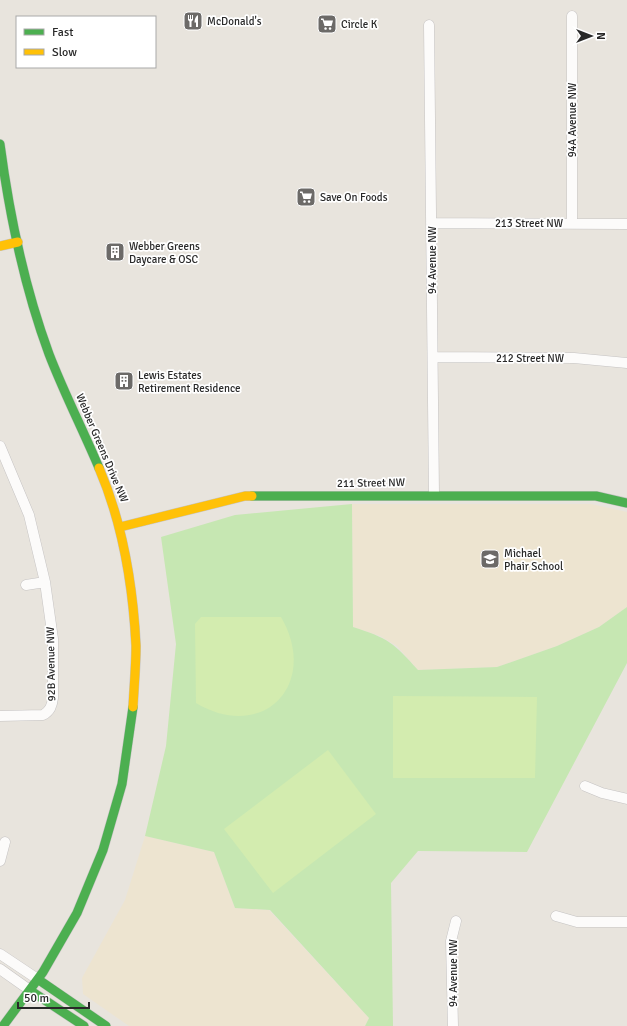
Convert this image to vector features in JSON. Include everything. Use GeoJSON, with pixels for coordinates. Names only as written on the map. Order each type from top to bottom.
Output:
{"type":"FeatureCollection","features":[{"type":"Feature","properties":{"kind":"main road","name":"Webber Greens Drive NW"},"geometry":{"type":"LineString","coordinates":[[0,144],[9,204],[32,297],[49,354],[104,480],[120,527],[132,591],[135,627],[135,684],[129,750],[118,802],[101,856],[82,901],[39,980],[4,1026]]}},
{"type":"Feature","properties":{"kind":"main road"},"geometry":{"type":"LineString","coordinates":[[0,246],[18,242]]}},
{"type":"Feature","properties":{"kind":"main road","name":"211 Street NW"},"geometry":{"type":"LineString","coordinates":[[120,527],[245,496],[596,496],[627,503]]}},
{"type":"Feature","properties":{"kind":"main road"},"geometry":{"type":"LineString","coordinates":[[39,980],[106,1026]]}},
{"type":"Feature","properties":{"kind":"main road"},"geometry":{"type":"LineString","coordinates":[[31,991],[84,1026]]}},
{"type":"Feature","properties":{"kind":"street","name":"94A Avenue NW"},"geometry":{"type":"LineString","coordinates":[[572,16],[572,223]]}},
{"type":"Feature","properties":{"kind":"street","name":"94 Avenue NW"},"geometry":{"type":"LineString","coordinates":[[429,25],[434,495]]}},
{"type":"Feature","properties":{"kind":"street","name":"213 Street NW"},"geometry":{"type":"LineString","coordinates":[[431,223],[627,224]]}},
{"type":"Feature","properties":{"kind":"street","name":"212 Street NW"},"geometry":{"type":"LineString","coordinates":[[432,358],[574,358],[627,363]]}},
{"type":"Feature","properties":{"kind":"street","name":"92B Avenue NW"},"geometry":{"type":"LineString","coordinates":[[0,446],[29,515],[45,582],[53,639],[52,706],[47,713],[39,716],[0,716]]}},
{"type":"Feature","properties":{"kind":"street"},"geometry":{"type":"LineString","coordinates":[[26,585],[45,582]]}},
{"type":"Feature","properties":{"kind":"street"},"geometry":{"type":"LineString","coordinates":[[585,786],[602,793],[627,799]]}},
{"type":"Feature","properties":{"kind":"street"},"geometry":{"type":"LineString","coordinates":[[0,861],[5,842]]}},
{"type":"Feature","properties":{"kind":"street"},"geometry":{"type":"LineString","coordinates":[[556,916],[577,922],[627,922]]}},
{"type":"Feature","properties":{"kind":"street","name":"94 Avenue NW"},"geometry":{"type":"LineString","coordinates":[[453,1026],[451,941],[456,921]]}},
{"type":"Feature","properties":{"kind":"street"},"geometry":{"type":"LineString","coordinates":[[0,954],[39,980]]}},
{"type":"Feature","properties":{"kind":"street"},"geometry":{"type":"LineString","coordinates":[[0,969],[31,991]]}},
{"type":"Feature","properties":{"kind":"shaded area","name":"Michael Phair School"},"geometry":{"type":"Polygon","coordinates":[[[352,504],[591,504],[627,512],[627,607],[599,627],[557,646],[497,667],[418,670],[397,646],[380,636],[353,627],[352,504]]]}},
{"type":"Feature","properties":{"kind":"shaded area"},"geometry":{"type":"Polygon","coordinates":[[[145,836],[214,852],[235,908],[269,910],[369,1018],[365,1026],[129,1026],[83,994],[82,978],[125,900],[145,836]]]}},
{"type":"Feature","properties":{"kind":"green space"},"geometry":{"type":"Polygon","coordinates":[[[352,504],[353,627],[390,642],[403,653],[418,670],[497,667],[557,646],[599,627],[627,607],[627,663],[527,852],[418,851],[391,883],[393,1026],[365,1026],[369,1018],[270,910],[235,908],[214,852],[145,836],[166,746],[176,644],[161,537],[235,515],[352,504]]]}},
{"type":"Feature","properties":{"kind":"green space"},"geometry":{"type":"Polygon","coordinates":[[[201,617],[281,617],[291,642],[294,664],[289,684],[278,700],[263,711],[243,716],[220,714],[196,703],[195,624],[201,617]]]}},
{"type":"Feature","properties":{"kind":"green space"},"geometry":{"type":"Polygon","coordinates":[[[393,696],[537,697],[535,778],[393,778],[393,696]]]}},
{"type":"Feature","properties":{"kind":"green space"},"geometry":{"type":"Polygon","coordinates":[[[328,750],[376,814],[273,893],[224,829],[328,750]]]}},
{"type":"Feature","properties":{"kind":"traffic: fast"},"geometry":{"type":"LineString","coordinates":[[0,144],[13,223],[32,303],[55,369],[99,468]]}},
{"type":"Feature","properties":{"kind":"traffic: fast"},"geometry":{"type":"LineString","coordinates":[[252,496],[596,496],[627,503]]}},
{"type":"Feature","properties":{"kind":"traffic: fast"},"geometry":{"type":"LineString","coordinates":[[3,1026],[43,972],[77,913],[103,850],[122,784],[133,707]]}},
{"type":"Feature","properties":{"kind":"traffic: fast"},"geometry":{"type":"LineString","coordinates":[[39,980],[106,1026]]}},
{"type":"Feature","properties":{"kind":"traffic: fast"},"geometry":{"type":"LineString","coordinates":[[31,991],[84,1026]]}},
{"type":"Feature","properties":{"kind":"traffic: slow"},"geometry":{"type":"LineString","coordinates":[[0,246],[18,242]]}},
{"type":"Feature","properties":{"kind":"traffic: slow"},"geometry":{"type":"LineString","coordinates":[[99,468],[114,511],[129,578],[135,623],[136,646],[133,707]]}},
{"type":"Feature","properties":{"kind":"traffic: slow"},"geometry":{"type":"LineString","coordinates":[[120,527],[245,496],[252,496]]}},
{"type":"Feature","properties":{"kind":"place","name":"McDonald's"},"geometry":{"type":"Point","coordinates":[193,21]}},
{"type":"Feature","properties":{"kind":"place","name":"Circle K"},"geometry":{"type":"Point","coordinates":[327,24]}},
{"type":"Feature","properties":{"kind":"place","name":"Save On Foods"},"geometry":{"type":"Point","coordinates":[306,197]}},
{"type":"Feature","properties":{"kind":"place","name":"Webber Greens Daycare & OSC"},"geometry":{"type":"Point","coordinates":[115,252]}},
{"type":"Feature","properties":{"kind":"place","name":"Lewis Estates Retirement Residence"},"geometry":{"type":"Point","coordinates":[124,381]}},
{"type":"Feature","properties":{"kind":"place","name":"Michael Phair School"},"geometry":{"type":"Point","coordinates":[490,559]}}]}
